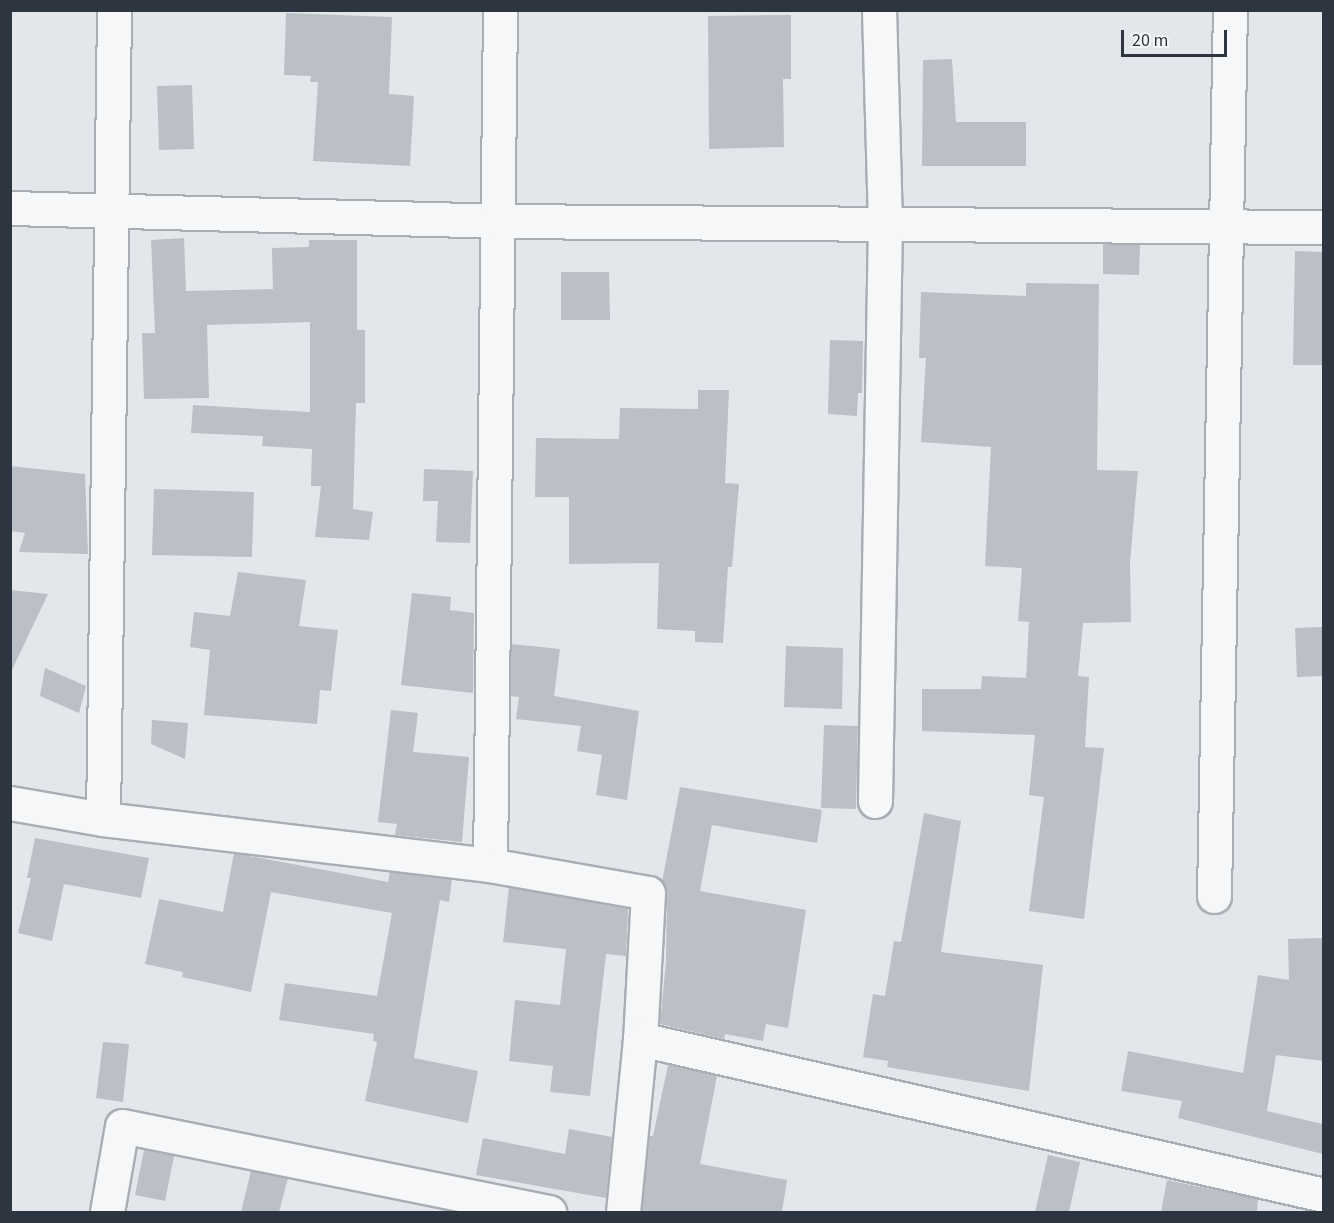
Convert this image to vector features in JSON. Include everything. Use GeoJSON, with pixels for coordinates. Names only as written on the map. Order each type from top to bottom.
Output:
{"type":"FeatureCollection","features":[{"type":"Feature","properties":{"kind":"street"},"geometry":{"type":"LineString","coordinates":[[103,819],[109,211],[114,10]]}},
{"type":"Feature","properties":{"kind":"street"},"geometry":{"type":"LineString","coordinates":[[490,865],[500,10]]}},
{"type":"Feature","properties":{"kind":"street"},"geometry":{"type":"LineString","coordinates":[[875,801],[885,224],[879,10]]}},
{"type":"Feature","properties":{"kind":"street"},"geometry":{"type":"LineString","coordinates":[[1214,896],[1230,10]]}},
{"type":"Feature","properties":{"kind":"street"},"geometry":{"type":"LineString","coordinates":[[10,208],[496,221],[1323,227]]}},
{"type":"Feature","properties":{"kind":"street"},"geometry":{"type":"LineString","coordinates":[[10,803],[103,819],[490,865],[648,893],[640,1039],[624,1212]]}},
{"type":"Feature","properties":{"kind":"street"},"geometry":{"type":"LineString","coordinates":[[640,1039],[1323,1195]]}},
{"type":"Feature","properties":{"kind":"street"},"geometry":{"type":"LineString","coordinates":[[107,1212],[122,1126],[549,1212]]}},
{"type":"Feature","properties":{"kind":"building"},"geometry":{"type":"Polygon","coordinates":[[[286,13],[392,17],[389,94],[414,96],[410,166],[313,161],[318,82],[310,82],[311,76],[284,75],[286,13]]]}},
{"type":"Feature","properties":{"kind":"building"},"geometry":{"type":"Polygon","coordinates":[[[791,15],[791,79],[783,79],[784,147],[709,149],[708,16],[791,15]]]}},
{"type":"Feature","properties":{"kind":"building"},"geometry":{"type":"Polygon","coordinates":[[[952,59],[956,122],[1026,122],[1026,166],[922,166],[923,60],[952,59]]]}},
{"type":"Feature","properties":{"kind":"building"},"geometry":{"type":"Polygon","coordinates":[[[192,85],[194,149],[159,150],[157,86],[192,85]]]}},
{"type":"Feature","properties":{"kind":"building"},"geometry":{"type":"Polygon","coordinates":[[[184,238],[186,291],[273,289],[272,248],[309,247],[309,240],[357,240],[357,330],[365,330],[365,403],[356,403],[353,509],[373,512],[369,540],[315,537],[321,486],[311,486],[312,449],[262,446],[263,436],[191,433],[193,405],[310,412],[310,322],[207,325],[209,398],[144,399],[142,333],[155,333],[151,240],[184,238]]]}},
{"type":"Feature","properties":{"kind":"building"},"geometry":{"type":"Polygon","coordinates":[[[1103,244],[1140,244],[1139,275],[1103,274],[1103,244]]]}},
{"type":"Feature","properties":{"kind":"building"},"geometry":{"type":"Polygon","coordinates":[[[1295,251],[1323,252],[1323,365],[1293,365],[1295,251]]]}},
{"type":"Feature","properties":{"kind":"building"},"geometry":{"type":"Polygon","coordinates":[[[561,272],[609,272],[610,320],[561,320],[561,272]]]}},
{"type":"Feature","properties":{"kind":"building"},"geometry":{"type":"Polygon","coordinates":[[[1026,283],[1099,284],[1097,470],[1138,471],[1130,562],[1131,622],[1083,623],[1078,676],[1089,677],[1085,747],[1104,748],[1084,919],[1029,911],[1044,797],[1029,795],[1035,735],[922,731],[922,689],[981,689],[982,676],[1026,678],[1029,622],[1018,621],[1022,568],[985,566],[991,447],[921,442],[926,358],[919,358],[921,292],[1026,296],[1026,283]]]}},
{"type":"Feature","properties":{"kind":"building"},"geometry":{"type":"Polygon","coordinates":[[[830,340],[863,341],[862,393],[858,393],[857,416],[828,414],[830,340]]]}},
{"type":"Feature","properties":{"kind":"building"},"geometry":{"type":"Polygon","coordinates":[[[698,390],[729,390],[725,483],[739,484],[732,567],[728,567],[723,643],[695,642],[695,631],[657,629],[659,563],[569,564],[569,497],[535,497],[536,438],[619,439],[620,408],[698,409],[698,390]]]}},
{"type":"Feature","properties":{"kind":"building"},"geometry":{"type":"Polygon","coordinates":[[[10,466],[85,474],[88,554],[19,552],[25,533],[10,531],[10,466]]]}},
{"type":"Feature","properties":{"kind":"building"},"geometry":{"type":"Polygon","coordinates":[[[424,469],[473,471],[470,543],[436,542],[438,501],[423,501],[424,469]]]}},
{"type":"Feature","properties":{"kind":"building"},"geometry":{"type":"Polygon","coordinates":[[[154,489],[254,492],[252,557],[152,555],[154,489]]]}},
{"type":"Feature","properties":{"kind":"building"},"geometry":{"type":"Polygon","coordinates":[[[238,572],[306,580],[299,626],[338,630],[331,691],[320,690],[317,724],[204,715],[210,650],[190,647],[194,612],[230,616],[238,572]]]}},
{"type":"Feature","properties":{"kind":"building"},"geometry":{"type":"Polygon","coordinates":[[[10,590],[48,594],[10,674],[10,590]]]}},
{"type":"Feature","properties":{"kind":"building"},"geometry":{"type":"Polygon","coordinates":[[[412,593],[451,597],[450,610],[474,613],[473,693],[401,685],[412,593]]]}},
{"type":"Feature","properties":{"kind":"building"},"geometry":{"type":"Polygon","coordinates":[[[1323,627],[1323,676],[1297,677],[1295,628],[1323,627]]]}},
{"type":"Feature","properties":{"kind":"building"},"geometry":{"type":"Polygon","coordinates":[[[511,644],[560,649],[554,696],[639,711],[627,800],[596,795],[602,755],[577,751],[581,726],[516,719],[519,697],[511,696],[511,644]]]}},
{"type":"Feature","properties":{"kind":"building"},"geometry":{"type":"Polygon","coordinates":[[[786,646],[843,648],[842,709],[784,707],[786,646]]]}},
{"type":"Feature","properties":{"kind":"building"},"geometry":{"type":"Polygon","coordinates":[[[45,668],[86,686],[79,713],[40,696],[45,668]]]}},
{"type":"Feature","properties":{"kind":"building"},"geometry":{"type":"Polygon","coordinates":[[[391,710],[418,713],[413,752],[469,757],[462,842],[395,835],[397,824],[378,822],[391,710]]]}},
{"type":"Feature","properties":{"kind":"building"},"geometry":{"type":"Polygon","coordinates":[[[152,720],[188,723],[185,759],[151,744],[152,720]]]}},
{"type":"Feature","properties":{"kind":"building"},"geometry":{"type":"Polygon","coordinates":[[[824,725],[858,726],[856,809],[821,808],[824,725]]]}},
{"type":"Feature","properties":{"kind":"building"},"geometry":{"type":"Polygon","coordinates":[[[680,787],[822,810],[817,843],[712,825],[700,891],[806,910],[788,1028],[766,1024],[763,1041],[725,1034],[724,1039],[660,1024],[666,961],[667,894],[662,882],[680,787]]]}},
{"type":"Feature","properties":{"kind":"building"},"geometry":{"type":"Polygon","coordinates":[[[924,813],[961,821],[941,952],[1043,965],[1029,1091],[887,1067],[888,1061],[863,1057],[873,994],[885,996],[894,941],[901,942],[924,813]]]}},
{"type":"Feature","properties":{"kind":"building"},"geometry":{"type":"Polygon","coordinates":[[[35,838],[149,858],[141,898],[64,884],[52,941],[18,933],[31,878],[27,878],[35,838]]]}},
{"type":"Feature","properties":{"kind":"building"},"geometry":{"type":"Polygon","coordinates":[[[234,853],[388,882],[390,872],[452,879],[449,902],[440,900],[414,1058],[478,1071],[468,1123],[365,1101],[377,1042],[373,1041],[374,1034],[279,1020],[285,983],[377,996],[392,913],[271,892],[251,992],[182,977],[183,972],[145,964],[159,899],[223,912],[234,853]]]}},
{"type":"Feature","properties":{"kind":"building"},"geometry":{"type":"Polygon","coordinates":[[[509,887],[628,909],[626,956],[606,954],[590,1096],[550,1092],[553,1066],[509,1061],[515,1000],[560,1005],[566,949],[503,942],[509,887]]]}},
{"type":"Feature","properties":{"kind":"building"},"geometry":{"type":"Polygon","coordinates":[[[1323,938],[1323,1061],[1276,1055],[1267,1111],[1323,1124],[1323,1154],[1178,1118],[1182,1101],[1121,1091],[1128,1051],[1243,1073],[1258,975],[1289,980],[1288,939],[1323,938]]]}},
{"type":"Feature","properties":{"kind":"building"},"geometry":{"type":"Polygon","coordinates":[[[103,1042],[129,1044],[123,1102],[96,1098],[103,1042]]]}},
{"type":"Feature","properties":{"kind":"building"},"geometry":{"type":"Polygon","coordinates":[[[668,1065],[717,1076],[700,1164],[787,1180],[782,1212],[642,1212],[650,1136],[653,1136],[668,1065]]]}},
{"type":"Feature","properties":{"kind":"building"},"geometry":{"type":"Polygon","coordinates":[[[569,1129],[612,1137],[606,1198],[476,1175],[483,1138],[565,1154],[569,1129]]]}},
{"type":"Feature","properties":{"kind":"building"},"geometry":{"type":"Polygon","coordinates":[[[144,1150],[174,1156],[165,1201],[135,1195],[144,1150]]]}},
{"type":"Feature","properties":{"kind":"building"},"geometry":{"type":"Polygon","coordinates":[[[1048,1155],[1080,1162],[1069,1212],[1035,1212],[1048,1155]]]}},
{"type":"Feature","properties":{"kind":"building"},"geometry":{"type":"Polygon","coordinates":[[[251,1171],[288,1178],[279,1212],[241,1212],[251,1171]]]}},
{"type":"Feature","properties":{"kind":"building"},"geometry":{"type":"Polygon","coordinates":[[[1167,1180],[1258,1199],[1257,1212],[1161,1212],[1167,1180]]]}}]}
